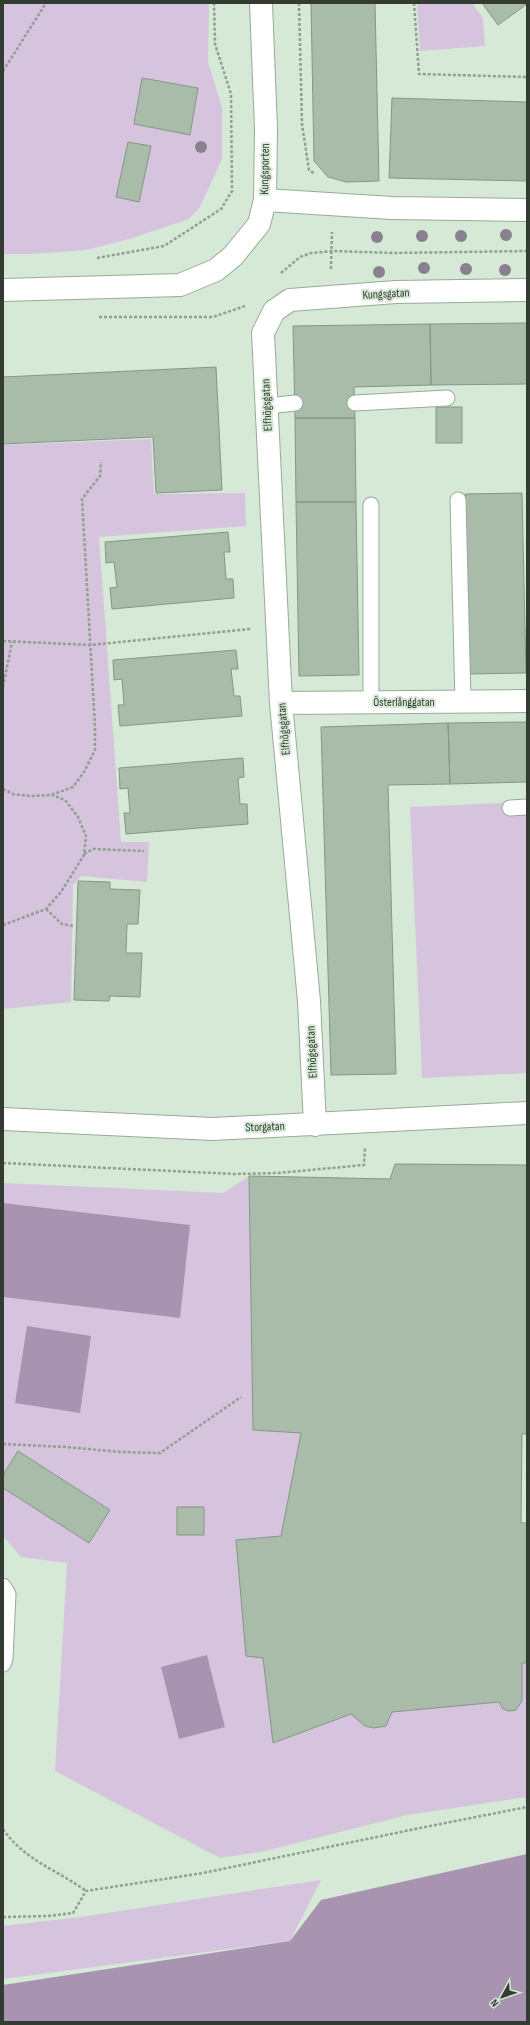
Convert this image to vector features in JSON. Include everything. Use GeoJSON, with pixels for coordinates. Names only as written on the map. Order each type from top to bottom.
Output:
{"type":"FeatureCollection","features":[{"type":"Feature","properties":{"kind":"street","name":"Kungsporten"},"geometry":{"type":"LineString","coordinates":[[3,290],[180,285],[216,270],[233,256],[259,224],[265,200],[266,129],[261,3]]}},
{"type":"Feature","properties":{"kind":"street"},"geometry":{"type":"LineString","coordinates":[[265,200],[392,208],[527,210]]}},
{"type":"Feature","properties":{"kind":"street","name":"Kungsgatan"},"geometry":{"type":"LineString","coordinates":[[263,333],[274,311],[290,300],[396,292],[527,290]]}},
{"type":"Feature","properties":{"kind":"street","name":"Elfhögsgatan"},"geometry":{"type":"LineString","coordinates":[[263,333],[281,703],[309,1001],[315,1125]]}},
{"type":"Feature","properties":{"kind":"street","name":"Österlånggatan"},"geometry":{"type":"LineString","coordinates":[[281,703],[527,701]]}},
{"type":"Feature","properties":{"kind":"street","name":"Storgatan"},"geometry":{"type":"LineString","coordinates":[[3,1119],[213,1129],[527,1113]]}},
{"type":"Feature","properties":{"kind":"lane"},"geometry":{"type":"LineString","coordinates":[[355,403],[447,398]]}},
{"type":"Feature","properties":{"kind":"lane"},"geometry":{"type":"LineString","coordinates":[[266,406],[295,403]]}},
{"type":"Feature","properties":{"kind":"lane"},"geometry":{"type":"LineString","coordinates":[[458,500],[463,701]]}},
{"type":"Feature","properties":{"kind":"lane"},"geometry":{"type":"LineString","coordinates":[[370,702],[371,505]]}},
{"type":"Feature","properties":{"kind":"lane"},"geometry":{"type":"LineString","coordinates":[[510,808],[527,807]]}},
{"type":"Feature","properties":{"kind":"lane"},"geometry":{"type":"LineString","coordinates":[[3,1586],[8,1594],[5,1660],[3,1664]]}},
{"type":"Feature","properties":{"kind":"path"},"geometry":{"type":"LineString","coordinates":[[3,71],[46,3]]}},
{"type":"Feature","properties":{"kind":"path"},"geometry":{"type":"LineString","coordinates":[[95,258],[164,246],[221,209],[232,191],[231,94],[215,44],[214,3]]}},
{"type":"Feature","properties":{"kind":"path"},"geometry":{"type":"LineString","coordinates":[[299,3],[302,124],[309,170],[319,177]]}},
{"type":"Feature","properties":{"kind":"path"},"geometry":{"type":"LineString","coordinates":[[414,3],[419,74],[527,77]]}},
{"type":"Feature","properties":{"kind":"path"},"geometry":{"type":"LineString","coordinates":[[330,297],[332,251],[331,205]]}},
{"type":"Feature","properties":{"kind":"path"},"geometry":{"type":"LineString","coordinates":[[332,251],[394,253],[527,251]]}},
{"type":"Feature","properties":{"kind":"path"},"geometry":{"type":"LineString","coordinates":[[3,789],[13,794],[30,796],[51,795],[73,787],[84,772],[95,750],[82,499],[100,476],[101,462]]}},
{"type":"Feature","properties":{"kind":"path"},"geometry":{"type":"LineString","coordinates":[[3,641],[90,644],[222,633],[278,625]]}},
{"type":"Feature","properties":{"kind":"path"},"geometry":{"type":"LineString","coordinates":[[3,687],[12,642]]}},
{"type":"Feature","properties":{"kind":"path"},"geometry":{"type":"LineString","coordinates":[[51,795],[65,800],[78,818],[86,836],[84,855]]}},
{"type":"Feature","properties":{"kind":"path"},"geometry":{"type":"LineString","coordinates":[[3,925],[46,909],[61,892],[84,855],[93,849],[144,851]]}},
{"type":"Feature","properties":{"kind":"path"},"geometry":{"type":"LineString","coordinates":[[46,909],[62,924],[73,926]]}},
{"type":"Feature","properties":{"kind":"path"},"geometry":{"type":"LineString","coordinates":[[3,1163],[183,1172],[278,1173],[364,1165],[365,1147]]}},
{"type":"Feature","properties":{"kind":"path"},"geometry":{"type":"LineString","coordinates":[[3,1444],[66,1447],[121,1452],[160,1453],[241,1398]]}},
{"type":"Feature","properties":{"kind":"path"},"geometry":{"type":"LineString","coordinates":[[3,1829],[13,1843],[32,1859],[66,1877],[86,1891],[203,1873],[420,1828],[527,1808]]}},
{"type":"Feature","properties":{"kind":"path"},"geometry":{"type":"LineString","coordinates":[[3,1917],[48,1916],[73,1912],[86,1891]]}},
{"type":"Feature","properties":{"kind":"shaded area"},"geometry":{"type":"Polygon","coordinates":[[[3,3],[209,3],[208,62],[222,107],[222,159],[200,207],[189,219],[129,239],[86,250],[31,254],[3,254],[3,3]]]}},
{"type":"Feature","properties":{"kind":"shaded area"},"geometry":{"type":"Polygon","coordinates":[[[417,3],[472,3],[483,18],[485,46],[420,51],[417,3]]]}},
{"type":"Feature","properties":{"kind":"shaded area"},"geometry":{"type":"Polygon","coordinates":[[[151,439],[154,494],[245,493],[246,526],[99,537],[121,842],[149,842],[147,882],[81,876],[73,885],[71,1002],[3,1009],[3,445],[151,439]]]}},
{"type":"Feature","properties":{"kind":"shaded area"},"geometry":{"type":"Polygon","coordinates":[[[527,802],[527,1073],[422,1078],[410,807],[527,802]]]}},
{"type":"Feature","properties":{"kind":"shaded area"},"geometry":{"type":"Polygon","coordinates":[[[395,1164],[527,1165],[527,1434],[522,1434],[521,1523],[527,1523],[527,1797],[407,1815],[265,1851],[220,1858],[55,1771],[67,1563],[21,1557],[3,1536],[3,1183],[223,1193],[249,1176],[390,1179],[395,1164]]]}},
{"type":"Feature","properties":{"kind":"shaded area"},"geometry":{"type":"Polygon","coordinates":[[[3,1203],[190,1225],[180,1318],[3,1297],[3,1203]]]}},
{"type":"Feature","properties":{"kind":"shaded area"},"geometry":{"type":"Polygon","coordinates":[[[27,1326],[91,1336],[80,1413],[15,1403],[27,1326]]]}},
{"type":"Feature","properties":{"kind":"shaded area"},"geometry":{"type":"Polygon","coordinates":[[[207,1655],[225,1727],[179,1739],[161,1667],[207,1655]]]}},
{"type":"Feature","properties":{"kind":"shaded area"},"geometry":{"type":"Polygon","coordinates":[[[527,1854],[527,2022],[3,2022],[3,1985],[290,1941],[321,1900],[527,1854]]]}},
{"type":"Feature","properties":{"kind":"shaded area"},"geometry":{"type":"Polygon","coordinates":[[[321,1880],[290,1941],[3,1979],[3,1926],[81,1917],[321,1880]]]}},
{"type":"Feature","properties":{"kind":"building"},"geometry":{"type":"Polygon","coordinates":[[[311,3],[375,3],[379,181],[346,182],[328,177],[314,161],[311,3]]]}},
{"type":"Feature","properties":{"kind":"building"},"geometry":{"type":"Polygon","coordinates":[[[482,3],[527,3],[527,4],[498,25],[482,3]]]}},
{"type":"Feature","properties":{"kind":"building"},"geometry":{"type":"Polygon","coordinates":[[[142,78],[198,88],[190,135],[134,124],[142,78]]]}},
{"type":"Feature","properties":{"kind":"building"},"geometry":{"type":"Polygon","coordinates":[[[392,98],[527,102],[527,181],[389,178],[392,98]]]}},
{"type":"Feature","properties":{"kind":"building"},"geometry":{"type":"Polygon","coordinates":[[[128,142],[151,146],[139,202],[116,197],[128,142]]]}},
{"type":"Feature","properties":{"kind":"building"},"geometry":{"type":"Polygon","coordinates":[[[527,323],[527,384],[431,385],[430,324],[527,323]]]}},
{"type":"Feature","properties":{"kind":"building"},"geometry":{"type":"Polygon","coordinates":[[[430,324],[431,385],[354,387],[355,418],[295,418],[293,326],[430,324]]]}},
{"type":"Feature","properties":{"kind":"building"},"geometry":{"type":"Polygon","coordinates":[[[216,367],[222,490],[156,493],[153,437],[3,444],[3,377],[216,367]]]}},
{"type":"Feature","properties":{"kind":"building"},"geometry":{"type":"Polygon","coordinates":[[[436,407],[462,407],[462,443],[436,443],[436,407]]]}},
{"type":"Feature","properties":{"kind":"building"},"geometry":{"type":"Polygon","coordinates":[[[295,418],[355,418],[356,502],[296,502],[295,418]]]}},
{"type":"Feature","properties":{"kind":"building"},"geometry":{"type":"Polygon","coordinates":[[[522,493],[526,673],[468,674],[465,494],[522,493]]]}},
{"type":"Feature","properties":{"kind":"building"},"geometry":{"type":"Polygon","coordinates":[[[296,502],[356,502],[359,675],[299,676],[296,502]]]}},
{"type":"Feature","properties":{"kind":"building"},"geometry":{"type":"Polygon","coordinates":[[[228,532],[230,552],[224,552],[226,579],[233,579],[234,598],[112,609],[110,588],[117,587],[114,562],[106,563],[105,542],[228,532]]]}},
{"type":"Feature","properties":{"kind":"building"},"geometry":{"type":"Polygon","coordinates":[[[236,650],[238,669],[231,669],[234,696],[240,696],[242,716],[120,726],[118,705],[124,705],[122,679],[114,680],[113,660],[236,650]]]}},
{"type":"Feature","properties":{"kind":"building"},"geometry":{"type":"Polygon","coordinates":[[[527,722],[527,782],[450,784],[448,723],[527,722]]]}},
{"type":"Feature","properties":{"kind":"building"},"geometry":{"type":"Polygon","coordinates":[[[448,723],[450,784],[388,785],[396,1074],[331,1075],[321,727],[448,723]]]}},
{"type":"Feature","properties":{"kind":"building"},"geometry":{"type":"Polygon","coordinates":[[[243,758],[244,777],[238,778],[240,804],[247,804],[248,824],[126,834],[124,813],[130,813],[128,788],[120,789],[119,768],[243,758]]]}},
{"type":"Feature","properties":{"kind":"building"},"geometry":{"type":"Polygon","coordinates":[[[78,881],[110,882],[110,889],[140,890],[138,924],[127,924],[126,953],[142,953],[140,997],[110,996],[109,1001],[74,1000],[78,881]]]}},
{"type":"Feature","properties":{"kind":"building"},"geometry":{"type":"Polygon","coordinates":[[[395,1164],[527,1165],[527,1434],[522,1434],[521,1523],[527,1523],[527,1663],[522,1663],[522,1701],[516,1710],[509,1711],[503,1709],[499,1702],[392,1712],[386,1726],[374,1728],[365,1726],[351,1714],[273,1743],[263,1658],[246,1656],[236,1540],[281,1536],[301,1433],[253,1430],[249,1176],[390,1179],[395,1164]]]}},
{"type":"Feature","properties":{"kind":"building"},"geometry":{"type":"Polygon","coordinates":[[[18,1451],[110,1510],[89,1543],[3,1488],[3,1475],[18,1451]]]}},
{"type":"Feature","properties":{"kind":"building"},"geometry":{"type":"Polygon","coordinates":[[[177,1507],[204,1507],[204,1535],[177,1535],[177,1507]]]}}]}
